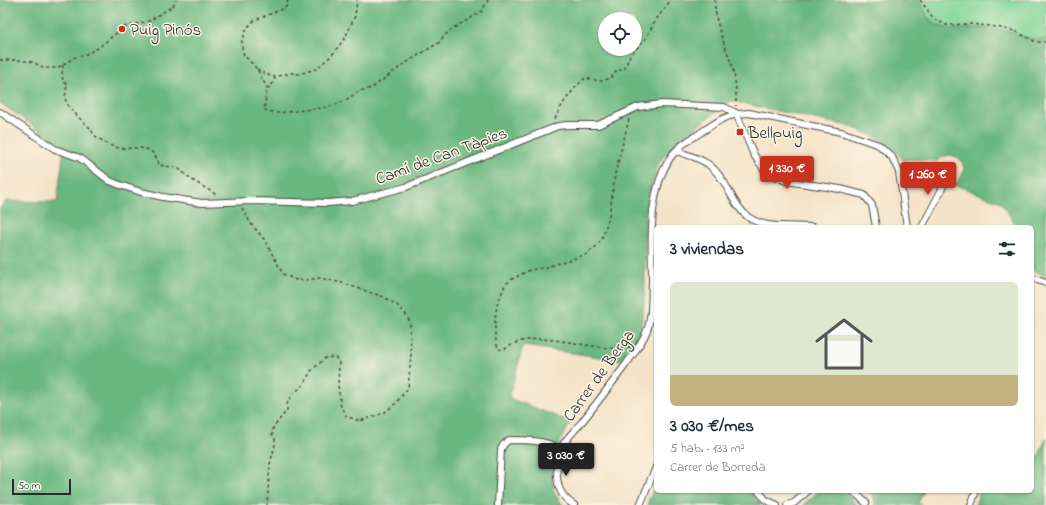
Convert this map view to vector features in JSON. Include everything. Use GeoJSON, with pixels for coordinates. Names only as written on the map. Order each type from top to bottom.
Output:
{"type":"FeatureCollection","features":[{"type":"Feature","properties":{"kind":"street","name":"Camí de Can Tàpies"},"geometry":{"type":"LineString","coordinates":[[0,112],[62,153],[80,158],[110,181],[141,192],[178,200],[202,203],[239,202],[328,204],[352,201],[406,187],[552,128],[562,125],[598,125],[632,110],[650,105],[662,104],[724,107],[736,113]]}},
{"type":"Feature","properties":{"kind":"street","name":"Carrer de Berga"},"geometry":{"type":"LineString","coordinates":[[560,449],[640,346],[646,334],[650,322],[654,205],[662,176],[671,157],[689,140],[724,117],[736,113]]}},
{"type":"Feature","properties":{"kind":"street"},"geometry":{"type":"LineString","coordinates":[[876,225],[872,205],[864,195],[840,189],[786,181],[766,172],[752,151],[736,113],[749,113],[841,132],[879,145],[892,157],[899,172],[907,225]]}},
{"type":"Feature","properties":{"kind":"street"},"geometry":{"type":"LineString","coordinates":[[676,151],[702,159],[714,168],[724,181],[735,203],[749,218],[770,225]]}},
{"type":"Feature","properties":{"kind":"street"},"geometry":{"type":"LineString","coordinates":[[923,225],[941,191],[949,170]]}},
{"type":"Feature","properties":{"kind":"street"},"geometry":{"type":"LineString","coordinates":[[1034,279],[1046,282]]}},
{"type":"Feature","properties":{"kind":"street"},"geometry":{"type":"LineString","coordinates":[[651,303],[654,299]]}},
{"type":"Feature","properties":{"kind":"street"},"geometry":{"type":"LineString","coordinates":[[498,505],[501,457],[504,444],[509,440],[534,441],[553,445],[560,449],[557,463],[557,482],[559,490],[563,496],[574,505]]}},
{"type":"Feature","properties":{"kind":"street"},"geometry":{"type":"LineString","coordinates":[[640,505],[654,472]]}},
{"type":"Feature","properties":{"kind":"street"},"geometry":{"type":"LineString","coordinates":[[760,493],[766,500],[777,505]]}},
{"type":"Feature","properties":{"kind":"street"},"geometry":{"type":"LineString","coordinates":[[787,505],[794,503],[806,493]]}},
{"type":"Feature","properties":{"kind":"street"},"geometry":{"type":"LineString","coordinates":[[855,493],[866,503]]}},
{"type":"Feature","properties":{"kind":"street"},"geometry":{"type":"LineString","coordinates":[[971,505],[975,493]]}},
{"type":"Feature","properties":{"kind":"path"},"geometry":{"type":"LineString","coordinates":[[0,60],[33,62],[43,68],[49,69],[63,65],[75,57],[88,54],[98,48],[124,27],[149,21],[155,18],[173,6],[176,0]]}},
{"type":"Feature","properties":{"kind":"path"},"geometry":{"type":"LineString","coordinates":[[287,0],[288,4],[285,8],[255,20],[245,31],[242,41],[244,55],[257,69],[267,88],[264,110],[267,112],[276,113],[328,107],[340,103],[359,91],[372,88],[404,64],[436,45],[452,29],[481,12],[488,0]]}},
{"type":"Feature","properties":{"kind":"path"},"geometry":{"type":"LineString","coordinates":[[257,69],[267,75],[275,77],[291,73],[299,74],[316,69],[324,63],[339,46],[350,29],[355,16],[357,0]]}},
{"type":"Feature","properties":{"kind":"path"},"geometry":{"type":"LineString","coordinates":[[552,128],[556,116],[565,101],[576,86],[585,78],[601,80],[611,78],[617,70],[624,70],[630,55],[646,38],[655,21],[671,0]]}},
{"type":"Feature","properties":{"kind":"path"},"geometry":{"type":"LineString","coordinates":[[715,0],[714,6],[722,38],[734,76],[736,113]]}},
{"type":"Feature","properties":{"kind":"path"},"geometry":{"type":"LineString","coordinates":[[920,0],[934,19],[946,25],[968,24],[1015,30],[1036,42],[1046,42]]}},
{"type":"Feature","properties":{"kind":"path"},"geometry":{"type":"LineString","coordinates":[[63,65],[63,81],[67,84],[65,98],[67,104],[100,140],[121,149],[136,147],[146,148],[155,155],[160,165],[178,168],[205,188],[222,197]]}},
{"type":"Feature","properties":{"kind":"path"},"geometry":{"type":"LineString","coordinates":[[267,88],[271,87],[275,77]]}},
{"type":"Feature","properties":{"kind":"path"},"geometry":{"type":"LineString","coordinates":[[632,110],[615,174],[606,229],[597,246],[585,255],[546,267],[530,270],[512,279],[505,285],[501,294],[497,305],[494,327],[498,349],[504,350],[518,342],[537,339],[617,349],[640,346]]}},
{"type":"Feature","properties":{"kind":"path"},"geometry":{"type":"LineString","coordinates":[[239,202],[251,224],[264,239],[283,274],[296,280],[320,278],[342,283],[384,297],[397,305],[405,313],[410,322],[411,356],[408,388],[395,404],[384,413],[360,421],[346,416],[341,407],[338,386],[339,362],[335,357],[325,358],[311,371],[302,387],[293,393],[287,404],[287,410],[273,428],[272,434],[275,439],[275,445],[270,464],[267,505]]}},
{"type":"Feature","properties":{"kind":"green space"},"geometry":{"type":"Polygon","coordinates":[[[0,0],[916,0],[920,3],[928,18],[940,26],[954,29],[991,28],[1004,30],[1029,38],[1041,40],[1046,39],[1046,276],[1034,271],[1034,225],[1016,225],[1001,202],[955,185],[961,177],[963,164],[960,159],[955,156],[949,155],[938,161],[914,159],[903,160],[891,147],[878,138],[848,126],[731,101],[677,141],[659,163],[648,197],[645,213],[645,294],[642,320],[639,333],[621,360],[523,346],[509,398],[571,422],[551,458],[553,489],[563,505],[0,505],[0,208],[6,201],[57,202],[64,148],[0,103],[0,0]]]}},
{"type":"Feature","properties":{"kind":"green space"},"geometry":{"type":"Polygon","coordinates":[[[916,0],[1046,0],[1046,39],[1040,40],[1026,38],[989,28],[950,29],[943,27],[937,25],[929,19],[922,6],[916,0]]]}},
{"type":"Feature","properties":{"kind":"green space"},"geometry":{"type":"Polygon","coordinates":[[[1046,437],[1046,505],[975,505],[979,493],[1034,493],[1034,469],[1046,437]]]}},
{"type":"Feature","properties":{"kind":"green space"},"geometry":{"type":"Polygon","coordinates":[[[654,488],[654,493],[751,493],[755,499],[762,505],[647,505],[654,488]]]}},
{"type":"Feature","properties":{"kind":"green space"},"geometry":{"type":"Polygon","coordinates":[[[817,493],[846,493],[857,505],[803,505],[817,493]]]}},
{"type":"Feature","properties":{"kind":"green space"},"geometry":{"type":"Polygon","coordinates":[[[871,493],[923,493],[918,503],[922,505],[874,505],[875,501],[871,493]]]}},
{"type":"Feature","properties":{"kind":"place","name":"Puig Pinós"},"geometry":{"type":"Point","coordinates":[122,29]}},
{"type":"Feature","properties":{"kind":"place","name":"Bellpuig"},"geometry":{"type":"Point","coordinates":[740,132]}}]}
